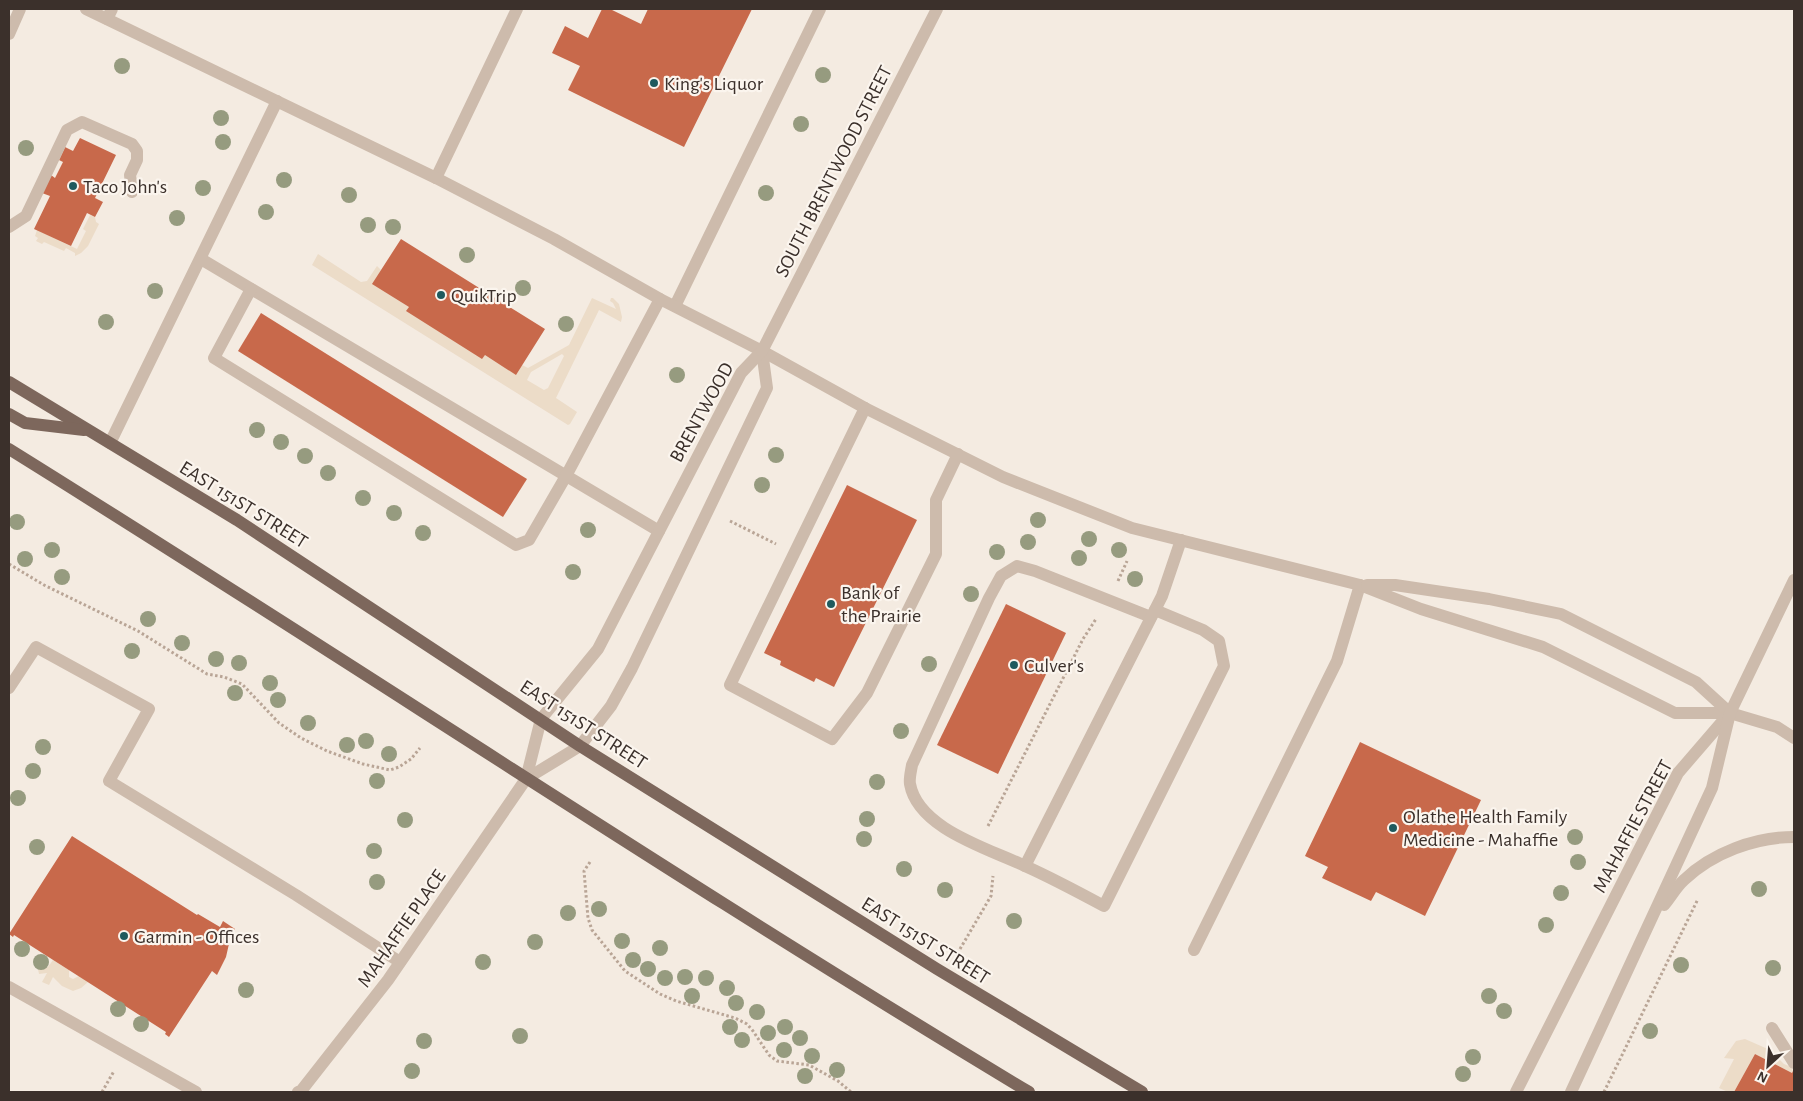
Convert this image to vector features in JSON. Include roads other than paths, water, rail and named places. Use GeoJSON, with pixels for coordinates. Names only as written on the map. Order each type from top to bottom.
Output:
{"type":"FeatureCollection","features":[{"type":"Feature","properties":{"kind":"main road","name":"EAST 151ST STREET"},"geometry":{"type":"LineString","coordinates":[[9,382],[237,520],[580,746],[937,969],[1142,1092]]}},
{"type":"Feature","properties":{"kind":"main road"},"geometry":{"type":"LineString","coordinates":[[9,414],[25,422],[89,431]]}},
{"type":"Feature","properties":{"kind":"main road"},"geometry":{"type":"LineString","coordinates":[[9,450],[179,555],[526,779],[899,1014],[1029,1092]]}},
{"type":"Feature","properties":{"kind":"street"},"geometry":{"type":"LineString","coordinates":[[9,33],[20,9]]}},
{"type":"Feature","properties":{"kind":"street"},"geometry":{"type":"LineString","coordinates":[[86,9],[109,14],[277,101],[436,178],[554,239],[660,299],[762,351],[865,408],[1003,477],[1132,528],[1360,585],[1421,609],[1543,647],[1675,712],[1730,713],[1777,727],[1794,738]]}},
{"type":"Feature","properties":{"kind":"street"},"geometry":{"type":"LineString","coordinates":[[436,178],[518,9]]}},
{"type":"Feature","properties":{"kind":"street"},"geometry":{"type":"LineString","coordinates":[[675,306],[820,9]]}},
{"type":"Feature","properties":{"kind":"street","name":"SOUTH BRENTWOOD STREET"},"geometry":{"type":"LineString","coordinates":[[762,351],[938,9]]}},
{"type":"Feature","properties":{"kind":"street"},"geometry":{"type":"LineString","coordinates":[[110,443],[277,101]]}},
{"type":"Feature","properties":{"kind":"street"},"geometry":{"type":"LineString","coordinates":[[9,227],[26,216],[35,201],[67,130],[82,122],[132,144],[137,151],[137,160],[130,175],[132,192]]}},
{"type":"Feature","properties":{"kind":"street"},"geometry":{"type":"LineString","coordinates":[[201,259],[659,530]]}},
{"type":"Feature","properties":{"kind":"street"},"geometry":{"type":"LineString","coordinates":[[251,289],[214,358],[516,545],[529,540],[566,476],[660,299]]}},
{"type":"Feature","properties":{"kind":"street","name":"BRENTWOOD"},"geometry":{"type":"LineString","coordinates":[[526,779],[540,719],[598,649],[740,373],[762,351]]}},
{"type":"Feature","properties":{"kind":"street","name":"BRENTWOOD"},"geometry":{"type":"LineString","coordinates":[[526,779],[580,746],[611,706],[632,668],[767,388],[762,351]]}},
{"type":"Feature","properties":{"kind":"street"},"geometry":{"type":"LineString","coordinates":[[865,408],[730,685],[832,739],[867,693],[936,554],[936,500],[958,454]]}},
{"type":"Feature","properties":{"kind":"street"},"geometry":{"type":"LineString","coordinates":[[1025,866],[1162,596],[1181,540]]}},
{"type":"Feature","properties":{"kind":"street"},"geometry":{"type":"LineString","coordinates":[[1017,566],[1035,571],[1108,601],[1153,613],[1203,630],[1219,641],[1224,666],[1104,906],[1025,866],[962,839],[938,823],[919,804],[910,784],[912,765],[988,598],[1001,576],[1017,566]]}},
{"type":"Feature","properties":{"kind":"street"},"geometry":{"type":"LineString","coordinates":[[1571,1092],[1712,788],[1730,713],[1794,580]]}},
{"type":"Feature","properties":{"kind":"street"},"geometry":{"type":"LineString","coordinates":[[1360,585],[1396,585],[1561,614],[1696,682],[1730,713]]}},
{"type":"Feature","properties":{"kind":"street"},"geometry":{"type":"LineString","coordinates":[[1194,950],[1336,661],[1360,585]]}},
{"type":"Feature","properties":{"kind":"street"},"geometry":{"type":"LineString","coordinates":[[9,688],[36,646],[149,709],[108,781],[296,895],[400,962]]}},
{"type":"Feature","properties":{"kind":"street","name":"MAHAFFIE STREET"},"geometry":{"type":"LineString","coordinates":[[1516,1092],[1678,773],[1730,713]]}},
{"type":"Feature","properties":{"kind":"street","name":"MAHAFFIE PLACE"},"geometry":{"type":"LineString","coordinates":[[298,1092],[301,1091],[366,1010],[526,779]]}},
{"type":"Feature","properties":{"kind":"street"},"geometry":{"type":"LineString","coordinates":[[1649,925],[1683,881],[1712,859],[1755,841],[1794,837]]}},
{"type":"Feature","properties":{"kind":"street"},"geometry":{"type":"LineString","coordinates":[[9,987],[196,1092]]}},
{"type":"Feature","properties":{"kind":"street"},"geometry":{"type":"LineString","coordinates":[[1772,1028],[1794,1063]]}},
{"type":"Feature","properties":{"kind":"place","name":"King's Liquor"},"geometry":{"type":"Point","coordinates":[654,83]}},
{"type":"Feature","properties":{"kind":"place","name":"Taco John's"},"geometry":{"type":"Point","coordinates":[73,186]}},
{"type":"Feature","properties":{"kind":"place","name":"QuikTrip"},"geometry":{"type":"Point","coordinates":[441,295]}},
{"type":"Feature","properties":{"kind":"place","name":"Bank of the Prairie"},"geometry":{"type":"Point","coordinates":[831,604]}},
{"type":"Feature","properties":{"kind":"place","name":"Culver's"},"geometry":{"type":"Point","coordinates":[1014,665]}},
{"type":"Feature","properties":{"kind":"place","name":"Olathe Health Family Medicine - Mahaffie"},"geometry":{"type":"Point","coordinates":[1393,828]}},
{"type":"Feature","properties":{"kind":"place","name":"Garmin - Offices"},"geometry":{"type":"Point","coordinates":[124,936]}}]}
